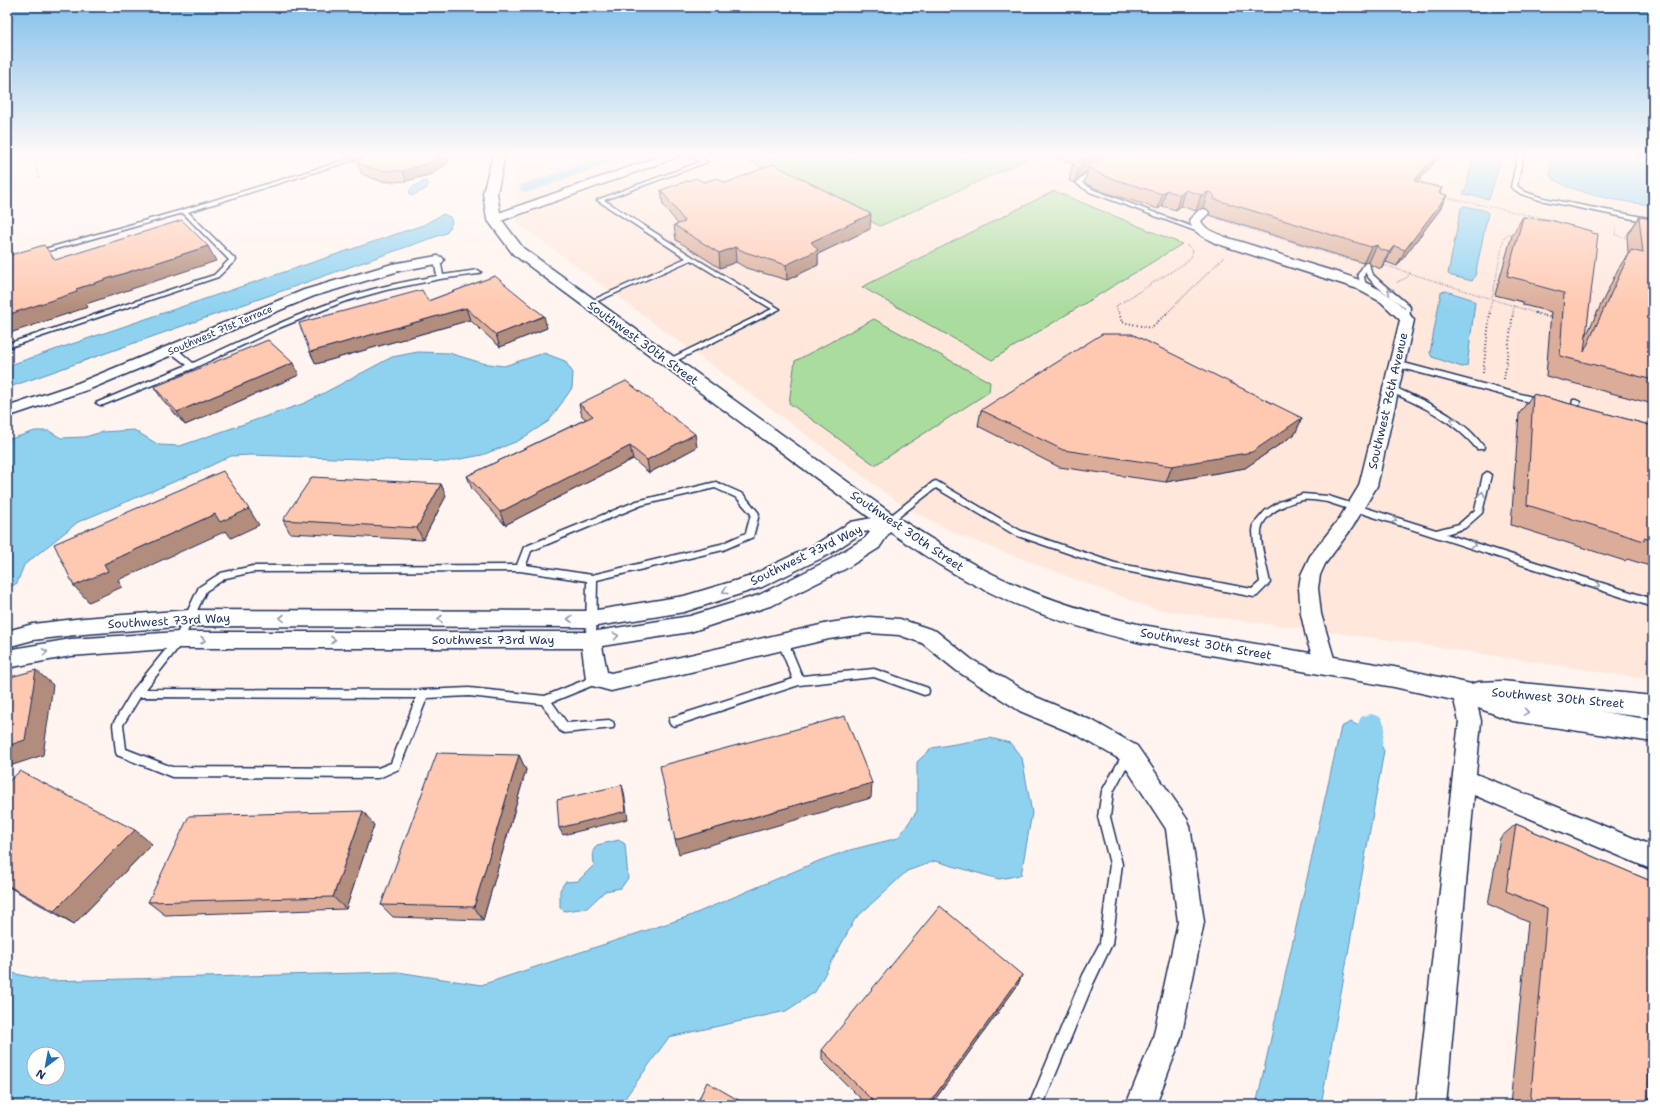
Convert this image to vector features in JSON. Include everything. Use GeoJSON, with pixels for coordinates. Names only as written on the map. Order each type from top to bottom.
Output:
{"type":"FeatureCollection","features":[{"type":"Feature","properties":{"kind":"street","name":"Southwest 30th Street"},"geometry":{"type":"LineString","coordinates":[[492,207],[494,219],[518,251],[888,521],[947,560],[1017,596],[1070,615],[1142,634],[1394,677],[1462,692],[1513,710],[1653,731]]}},
{"type":"Feature","properties":{"kind":"street"},"geometry":{"type":"LineString","coordinates":[[494,219],[528,207]]}},
{"type":"Feature","properties":{"kind":"street"},"geometry":{"type":"LineString","coordinates":[[1203,232],[1196,226],[1195,220],[1209,215]]}},
{"type":"Feature","properties":{"kind":"street","name":"Southwest 76th Avenue"},"geometry":{"type":"LineString","coordinates":[[1203,232],[1220,240],[1362,286],[1390,302],[1407,320],[1368,486],[1357,508],[1315,564],[1310,578],[1309,595],[1311,616],[1325,665]]}},
{"type":"Feature","properties":{"kind":"street","name":"Southwest 71st Terrace"},"geometry":{"type":"LineString","coordinates":[[7,412],[84,386],[309,293],[397,267],[437,260]]}},
{"type":"Feature","properties":{"kind":"street","name":"Southwest 73rd Way"},"geometry":{"type":"LineString","coordinates":[[7,659],[20,655],[114,643],[179,640],[591,630],[690,624],[766,600],[838,564],[872,543],[888,521]]}},
{"type":"Feature","properties":{"kind":"street","name":"Southwest 73rd Way"},"geometry":{"type":"LineString","coordinates":[[7,639],[33,632],[84,626],[189,618],[591,630]]}},
{"type":"Feature","properties":{"kind":"street"},"geometry":{"type":"LineString","coordinates":[[591,630],[597,679],[611,682],[829,631],[869,625],[900,627],[929,637],[964,665],[1028,704],[1087,729],[1130,753],[1178,826],[1191,922],[1167,1038],[1140,1105]]}},
{"type":"Feature","properties":{"kind":"street","name":"Southwest 30th Street"},"geometry":{"type":"LineString","coordinates":[[1462,692],[1502,691],[1653,707]]}},
{"type":"Feature","properties":{"kind":"street"},"geometry":{"type":"LineString","coordinates":[[1431,1105],[1470,721],[1462,692]]}},
{"type":"Feature","properties":{"kind":"street"},"geometry":{"type":"LineString","coordinates":[[1465,780],[1653,858]]}},
{"type":"Feature","properties":{"kind":"lane"},"geometry":{"type":"LineString","coordinates":[[30,255],[197,207]]}},
{"type":"Feature","properties":{"kind":"lane"},"geometry":{"type":"LineString","coordinates":[[611,207],[691,258],[777,309],[670,362]]}},
{"type":"Feature","properties":{"kind":"lane"},"geometry":{"type":"LineString","coordinates":[[1135,207],[1203,232]]}},
{"type":"Feature","properties":{"kind":"lane"},"geometry":{"type":"LineString","coordinates":[[1582,207],[1653,221]]}},
{"type":"Feature","properties":{"kind":"lane"},"geometry":{"type":"LineString","coordinates":[[7,346],[216,276],[233,260],[184,211]]}},
{"type":"Feature","properties":{"kind":"lane"},"geometry":{"type":"LineString","coordinates":[[589,303],[691,258]]}},
{"type":"Feature","properties":{"kind":"lane"},"geometry":{"type":"LineString","coordinates":[[437,260],[440,277]]}},
{"type":"Feature","properties":{"kind":"lane"},"geometry":{"type":"LineString","coordinates":[[1362,286],[1360,278],[1361,271],[1366,264],[1368,273],[1373,279],[1398,298],[1408,308],[1407,320]]}},
{"type":"Feature","properties":{"kind":"lane"},"geometry":{"type":"LineString","coordinates":[[100,403],[276,327],[341,301],[385,288],[440,277],[478,272]]}},
{"type":"Feature","properties":{"kind":"lane"},"geometry":{"type":"LineString","coordinates":[[173,350],[191,365]]}},
{"type":"Feature","properties":{"kind":"lane"},"geometry":{"type":"LineString","coordinates":[[1397,364],[1563,408],[1575,408],[1576,402]]}},
{"type":"Feature","properties":{"kind":"lane"},"geometry":{"type":"LineString","coordinates":[[1391,389],[1445,415],[1463,428],[1480,448]]}},
{"type":"Feature","properties":{"kind":"lane"},"geometry":{"type":"LineString","coordinates":[[1436,533],[1462,526],[1479,511],[1487,475]]}},
{"type":"Feature","properties":{"kind":"lane"},"geometry":{"type":"LineString","coordinates":[[888,521],[904,507],[936,484],[1018,533],[1107,563],[1254,593],[1265,583],[1257,530],[1259,522],[1264,515],[1278,506],[1305,496],[1328,499],[1653,603]]}},
{"type":"Feature","properties":{"kind":"lane"},"geometry":{"type":"LineString","coordinates":[[424,694],[396,766],[379,774],[172,772],[121,752],[118,725],[137,693],[179,640],[202,589],[224,574],[253,569],[520,568],[592,578],[723,547],[750,535],[755,514],[740,496],[716,485],[640,502],[526,549],[520,568]]}},
{"type":"Feature","properties":{"kind":"lane"},"geometry":{"type":"LineString","coordinates":[[591,630],[592,578]]}},
{"type":"Feature","properties":{"kind":"lane"},"geometry":{"type":"LineString","coordinates":[[783,642],[799,681]]}},
{"type":"Feature","properties":{"kind":"lane"},"geometry":{"type":"LineString","coordinates":[[674,721],[799,681],[874,673],[924,691]]}},
{"type":"Feature","properties":{"kind":"lane"},"geometry":{"type":"LineString","coordinates":[[137,693],[424,694],[469,692],[545,700],[597,679]]}},
{"type":"Feature","properties":{"kind":"lane"},"geometry":{"type":"LineString","coordinates":[[545,700],[564,728],[609,725]]}},
{"type":"Feature","properties":{"kind":"lane"},"geometry":{"type":"LineString","coordinates":[[1036,1105],[1088,980],[1106,944],[1116,864],[1104,817],[1108,791],[1130,753]]}},
{"type":"Feature","properties":{"kind":"path"},"geometry":{"type":"LineString","coordinates":[[1492,207],[1556,221],[1554,227]]}},
{"type":"Feature","properties":{"kind":"path"},"geometry":{"type":"LineString","coordinates":[[1209,215],[1349,260]]}},
{"type":"Feature","properties":{"kind":"path"},"geometry":{"type":"LineString","coordinates":[[1533,222],[1534,216]]}},
{"type":"Feature","properties":{"kind":"path"},"geometry":{"type":"LineString","coordinates":[[1482,380],[1491,299],[1504,237],[1508,234],[1519,234]]}},
{"type":"Feature","properties":{"kind":"path"},"geometry":{"type":"LineString","coordinates":[[1186,244],[1190,246],[1193,251],[1191,257],[1185,263],[1116,306],[1122,322],[1151,328],[1225,256]]}},
{"type":"Feature","properties":{"kind":"path"},"geometry":{"type":"LineString","coordinates":[[1384,265],[1555,319]]}},
{"type":"Feature","properties":{"kind":"path"},"geometry":{"type":"LineString","coordinates":[[1503,386],[1514,306]]}},
{"type":"Feature","properties":{"kind":"shaded area"},"geometry":{"type":"Polygon","coordinates":[[[516,207],[1653,207],[1653,680],[1405,642],[1154,609],[959,535],[905,507],[516,222],[516,207]]]}},
{"type":"Feature","properties":{"kind":"green space"},"geometry":{"type":"Polygon","coordinates":[[[842,207],[922,207],[880,226],[842,207]]]}},
{"type":"Feature","properties":{"kind":"green space"},"geometry":{"type":"Polygon","coordinates":[[[1022,207],[1092,207],[1182,244],[992,360],[862,287],[1022,207]]]}},
{"type":"Feature","properties":{"kind":"green space"},"geometry":{"type":"Polygon","coordinates":[[[874,319],[990,382],[989,392],[875,465],[789,403],[795,361],[874,319]]]}},
{"type":"Feature","properties":{"kind":"water"},"geometry":{"type":"Polygon","coordinates":[[[1468,207],[1484,210],[1488,213],[1475,276],[1472,281],[1448,274],[1461,208],[1468,207]]]}},
{"type":"Feature","properties":{"kind":"water"},"geometry":{"type":"Polygon","coordinates":[[[443,214],[450,217],[452,223],[446,233],[7,388],[7,366],[423,225],[443,214]]]}},
{"type":"Feature","properties":{"kind":"water"},"geometry":{"type":"Polygon","coordinates":[[[1446,291],[1471,299],[1475,302],[1467,366],[1462,367],[1432,357],[1430,353],[1441,292],[1446,291]]]}},
{"type":"Feature","properties":{"kind":"water"},"geometry":{"type":"Polygon","coordinates":[[[418,352],[449,353],[482,363],[504,366],[544,353],[565,361],[573,373],[572,388],[549,421],[518,441],[482,455],[445,462],[251,455],[231,456],[195,473],[78,522],[24,565],[17,583],[7,589],[7,440],[35,431],[49,431],[61,438],[85,437],[102,432],[134,430],[159,445],[180,446],[305,403],[392,357],[418,352]]]}},
{"type":"Feature","properties":{"kind":"water"},"geometry":{"type":"Polygon","coordinates":[[[1351,722],[1376,735],[1384,751],[1321,1105],[1256,1105],[1341,727],[1351,722]]]}},
{"type":"Feature","properties":{"kind":"water"},"geometry":{"type":"Polygon","coordinates":[[[990,738],[1010,743],[1022,758],[1032,813],[1021,875],[999,879],[935,861],[907,871],[855,919],[815,992],[786,1011],[669,1037],[620,1105],[7,1105],[7,972],[49,981],[398,972],[481,985],[687,917],[821,860],[850,850],[898,838],[917,811],[917,762],[932,748],[990,738]]]}},
{"type":"Feature","properties":{"kind":"water"},"geometry":{"type":"Polygon","coordinates":[[[619,840],[625,844],[628,878],[621,888],[605,891],[587,908],[565,911],[560,908],[560,890],[565,882],[578,881],[594,865],[593,851],[597,845],[619,840]]]}},
{"type":"Feature","properties":{"kind":"building"},"geometry":{"type":"Polygon","coordinates":[[[674,207],[857,207],[871,214],[811,242],[818,250],[786,265],[745,252],[735,247],[719,253],[674,225],[685,222],[674,207]]]}},
{"type":"Feature","properties":{"kind":"building"},"geometry":{"type":"Polygon","coordinates":[[[1240,207],[1438,207],[1405,250],[1394,246],[1389,252],[1379,249],[1377,245],[1371,247],[1240,207]]]}},
{"type":"Feature","properties":{"kind":"building"},"geometry":{"type":"Polygon","coordinates":[[[1523,217],[1550,220],[1598,234],[1584,352],[1631,250],[1643,253],[1639,217],[1653,219],[1653,380],[1560,356],[1564,293],[1535,285],[1535,283],[1507,276],[1523,217]]]}},
{"type":"Feature","properties":{"kind":"building"},"geometry":{"type":"Polygon","coordinates":[[[182,220],[208,246],[76,289],[77,292],[7,315],[7,256],[44,245],[55,260],[182,220]]]}},
{"type":"Feature","properties":{"kind":"building"},"geometry":{"type":"Polygon","coordinates":[[[495,276],[544,316],[496,335],[466,308],[310,352],[299,323],[422,290],[428,301],[495,276]]]}},
{"type":"Feature","properties":{"kind":"building"},"geometry":{"type":"Polygon","coordinates":[[[1102,334],[1132,334],[1302,418],[1252,452],[1172,466],[1063,450],[981,410],[1102,334]]]}},
{"type":"Feature","properties":{"kind":"building"},"geometry":{"type":"Polygon","coordinates":[[[268,340],[293,363],[177,412],[154,387],[268,340]]]}},
{"type":"Feature","properties":{"kind":"building"},"geometry":{"type":"Polygon","coordinates":[[[626,381],[695,434],[647,460],[630,446],[500,512],[467,476],[593,416],[579,404],[626,381]]]}},
{"type":"Feature","properties":{"kind":"building"},"geometry":{"type":"Polygon","coordinates":[[[1533,394],[1653,426],[1653,541],[1644,538],[1644,541],[1527,505],[1533,394]]]}},
{"type":"Feature","properties":{"kind":"building"},"geometry":{"type":"Polygon","coordinates":[[[223,471],[249,509],[220,522],[215,514],[104,564],[108,571],[74,586],[54,544],[223,471]]]}},
{"type":"Feature","properties":{"kind":"building"},"geometry":{"type":"Polygon","coordinates":[[[312,477],[441,484],[417,528],[283,520],[312,477]]]}},
{"type":"Feature","properties":{"kind":"building"},"geometry":{"type":"Polygon","coordinates":[[[36,670],[25,740],[7,746],[7,678],[36,670]]]}},
{"type":"Feature","properties":{"kind":"building"},"geometry":{"type":"Polygon","coordinates":[[[845,716],[872,783],[675,840],[660,766],[845,716]]]}},
{"type":"Feature","properties":{"kind":"building"},"geometry":{"type":"Polygon","coordinates":[[[437,753],[519,755],[474,907],[381,905],[437,753]]]}},
{"type":"Feature","properties":{"kind":"building"},"geometry":{"type":"Polygon","coordinates":[[[20,771],[135,830],[54,911],[7,885],[7,783],[20,771]]]}},
{"type":"Feature","properties":{"kind":"building"},"geometry":{"type":"Polygon","coordinates":[[[622,785],[626,811],[559,828],[557,800],[622,785]]]}},
{"type":"Feature","properties":{"kind":"building"},"geometry":{"type":"Polygon","coordinates":[[[363,811],[333,897],[148,902],[189,816],[363,811]]]}},
{"type":"Feature","properties":{"kind":"building"},"geometry":{"type":"Polygon","coordinates":[[[1516,824],[1653,882],[1653,956],[1651,955],[1648,1105],[1530,1105],[1547,909],[1506,891],[1516,824]]]}},
{"type":"Feature","properties":{"kind":"building"},"geometry":{"type":"Polygon","coordinates":[[[940,906],[1022,975],[928,1105],[877,1105],[822,1050],[940,906]]]}},
{"type":"Feature","properties":{"kind":"building"},"geometry":{"type":"Polygon","coordinates":[[[707,1082],[747,1105],[696,1105],[707,1082]]]}},
{"type":"Feature","properties":{"kind":"waterway"},"geometry":{"type":"LineString","coordinates":[[1364,763],[1371,726]]}}]}
